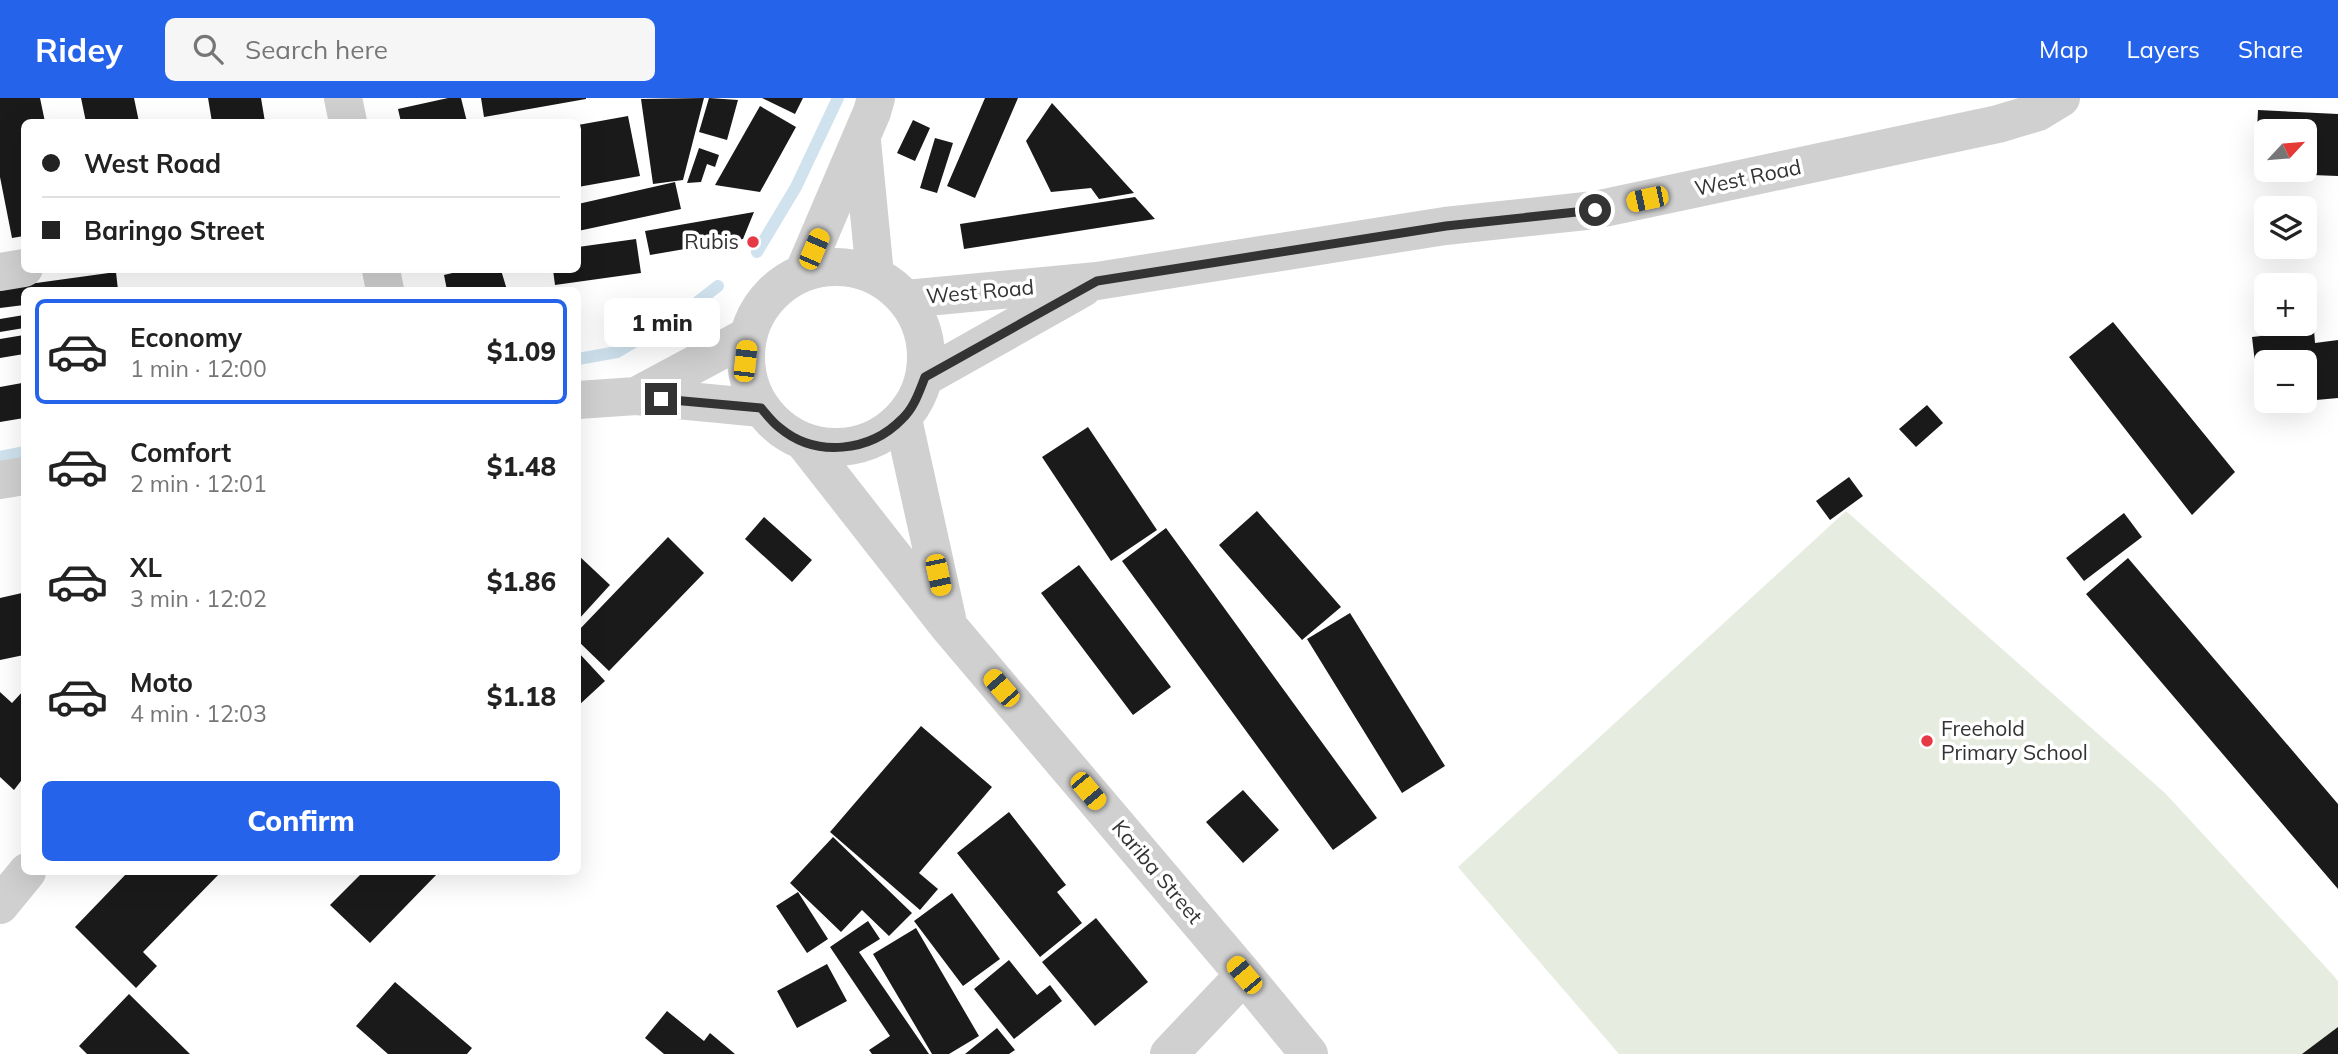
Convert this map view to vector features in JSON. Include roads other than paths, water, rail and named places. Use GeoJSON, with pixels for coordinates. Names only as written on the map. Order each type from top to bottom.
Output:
{"type":"FeatureCollection","features":[{"type":"Feature","properties":{"kind":"street"},"geometry":{"type":"LineString","coordinates":[[343,98],[347,119]]}},
{"type":"Feature","properties":{"kind":"street"},"geometry":{"type":"LineString","coordinates":[[804,271],[876,98]]}},
{"type":"Feature","properties":{"kind":"street","name":"West Road"},"geometry":{"type":"LineString","coordinates":[[906,299],[1097,281],[1446,226],[1595,210],[1998,124],[2038,112],[2061,98]]}},
{"type":"Feature","properties":{"kind":"street"},"geometry":{"type":"LineString","coordinates":[[862,135],[875,275]]}},
{"type":"Feature","properties":{"kind":"street"},"geometry":{"type":"LineString","coordinates":[[828,267],[852,268],[875,275],[892,285],[906,299],[924,335],[925,377],[917,399],[903,419],[882,436],[857,446],[831,448],[804,442],[780,429],[761,408],[750,386],[745,361],[748,336],[755,315],[768,296],[804,271],[828,267]]}},
{"type":"Feature","properties":{"kind":"street"},"geometry":{"type":"LineString","coordinates":[[0,272],[21,268]]}},
{"type":"Feature","properties":{"kind":"street","name":"West Road"},"geometry":{"type":"LineString","coordinates":[[925,377],[1097,281]]}},
{"type":"Feature","properties":{"kind":"street"},"geometry":{"type":"LineString","coordinates":[[636,396],[748,336]]}},
{"type":"Feature","properties":{"kind":"street"},"geometry":{"type":"LineString","coordinates":[[581,400],[636,396],[761,408]]}},
{"type":"Feature","properties":{"kind":"street"},"geometry":{"type":"LineString","coordinates":[[903,419],[949,627]]}},
{"type":"Feature","properties":{"kind":"street","name":"Kariba Street"},"geometry":{"type":"LineString","coordinates":[[804,442],[949,627],[1309,1054]]}},
{"type":"Feature","properties":{"kind":"street"},"geometry":{"type":"LineString","coordinates":[[0,480],[21,476]]}},
{"type":"Feature","properties":{"kind":"street"},"geometry":{"type":"LineString","coordinates":[[0,905],[25,875]]}},
{"type":"Feature","properties":{"kind":"street"},"geometry":{"type":"LineString","coordinates":[[1169,1054],[1244,975]]}},
{"type":"Feature","properties":{"kind":"waterway"},"geometry":{"type":"LineString","coordinates":[[757,252],[796,187],[838,98]]}},
{"type":"Feature","properties":{"kind":"waterway"},"geometry":{"type":"LineString","coordinates":[[581,358],[617,352],[686,311],[718,286]]}},
{"type":"Feature","properties":{"kind":"waterway"},"geometry":{"type":"LineString","coordinates":[[0,457],[21,453]]}},
{"type":"Feature","properties":{"kind":"place","name":"Rubis"},"geometry":{"type":"Point","coordinates":[753,242]}},
{"type":"Feature","properties":{"kind":"place","name":"Freehold Primary School"},"geometry":{"type":"Point","coordinates":[1927,741]}}]}
